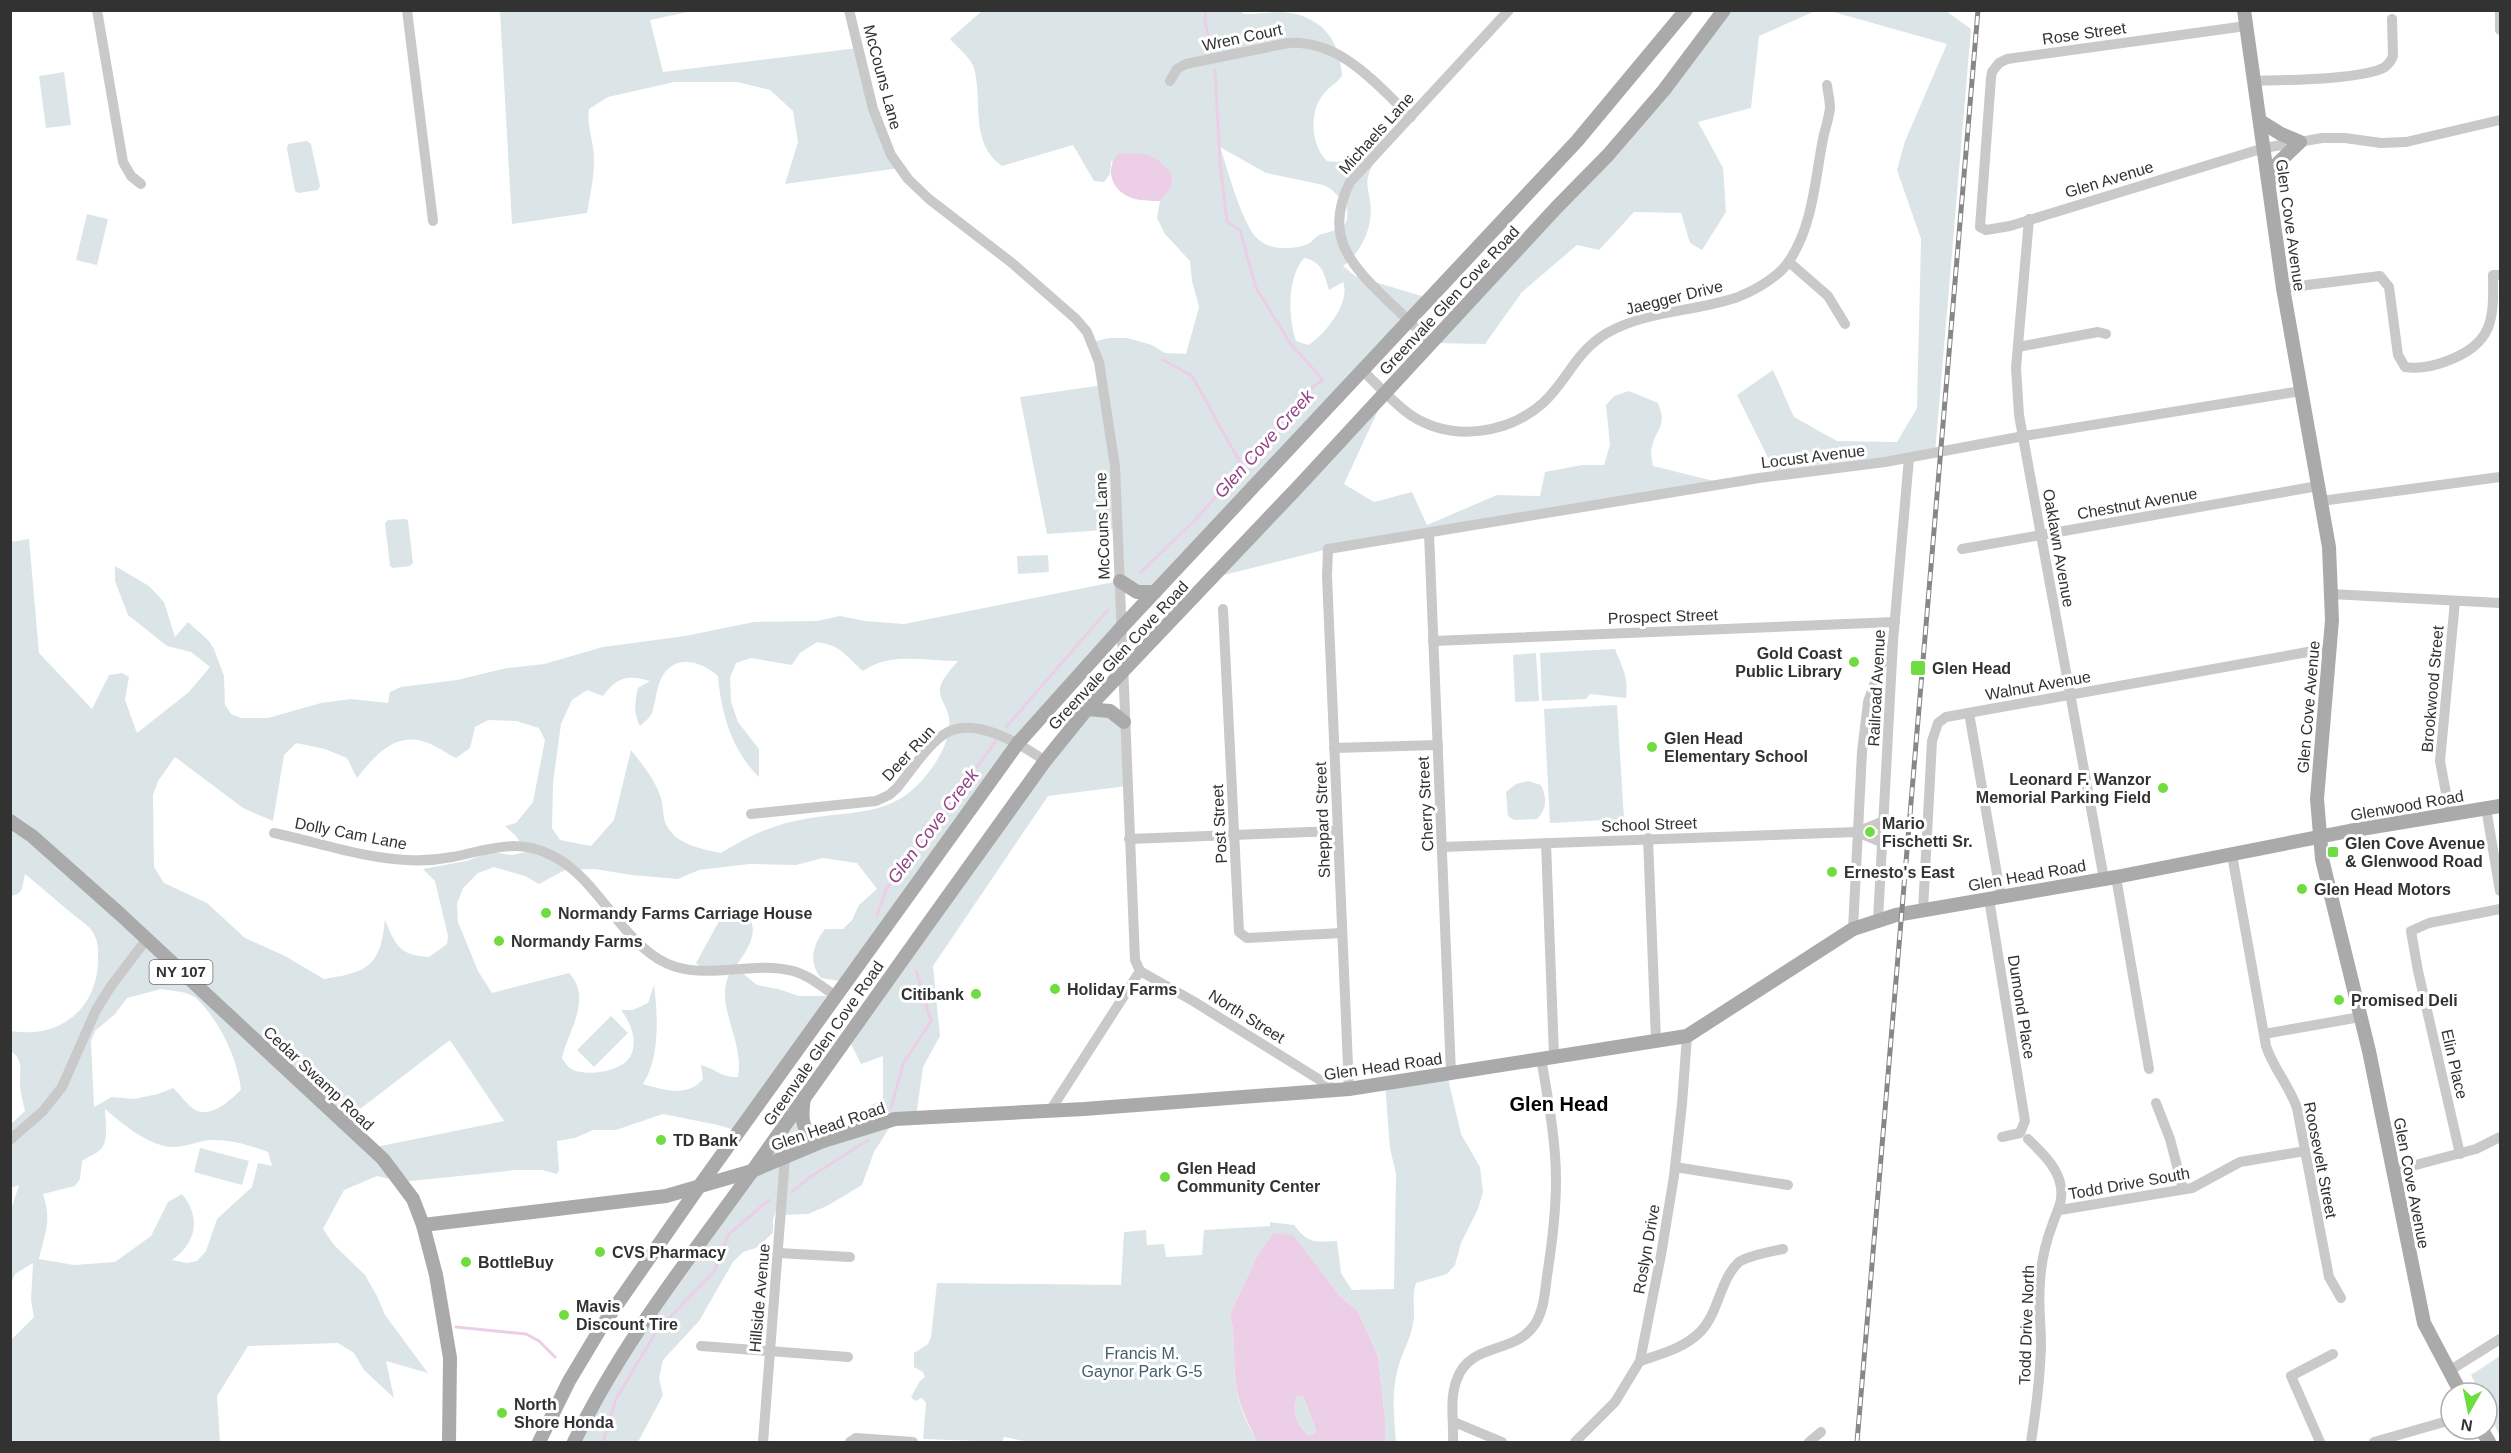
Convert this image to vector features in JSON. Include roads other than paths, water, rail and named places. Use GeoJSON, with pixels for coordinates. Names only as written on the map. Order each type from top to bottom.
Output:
{"type":"FeatureCollection","features":[{"type":"Feature","properties":{"kind":"main road","name":"Greenvale Glen Cove Road"},"geometry":{"type":"LineString","coordinates":[[539,1443],[569,1381],[602,1326],[698,1188],[1018,743],[1122,627],[1577,141],[1686,10]]}},
{"type":"Feature","properties":{"kind":"main road","name":"Greenvale Glen Cove Road"},"geometry":{"type":"LineString","coordinates":[[574,1443],[597,1394],[620,1357],[1045,761],[1087,709],[1608,154],[1664,90],[1724,10]]}},
{"type":"Feature","properties":{"kind":"main road","name":"Glen Cove Avenue"},"geometry":{"type":"LineString","coordinates":[[2244,10],[2283,288],[2329,547],[2332,620],[2317,799],[2322,859],[2360,1017],[2424,1323],[2454,1381]]}},
{"type":"Feature","properties":{"kind":"main road"},"geometry":{"type":"LineString","coordinates":[[2260,121],[2300,142],[2278,163],[2269,182]]}},
{"type":"Feature","properties":{"kind":"main road"},"geometry":{"type":"LineString","coordinates":[[1120,580],[1137,592],[1155,592]]}},
{"type":"Feature","properties":{"kind":"main road"},"geometry":{"type":"LineString","coordinates":[[1087,709],[1110,711],[1124,722]]}},
{"type":"Feature","properties":{"kind":"main road","name":"Glenwood Road"},"geometry":{"type":"LineString","coordinates":[[2320,837],[2500,806]]}},
{"type":"Feature","properties":{"kind":"main road","name":"Cedar Swamp Road"},"geometry":{"type":"LineString","coordinates":[[10,821],[47,849],[383,1160],[413,1199],[423,1225],[436,1275],[448,1338],[450,1358],[449,1443]]}},
{"type":"Feature","properties":{"kind":"main road","name":"Glen Head Road"},"geometry":{"type":"LineString","coordinates":[[423,1225],[624,1203],[666,1196],[752,1170],[823,1142],[895,1119],[1050,1111],[1342,1090],[1687,1036],[1852,929],[1878,920],[2320,837]]}},
{"type":"Feature","properties":{"kind":"main road"},"geometry":{"type":"LineString","coordinates":[[805,1095],[802,1124],[812,1137],[823,1142]]}},
{"type":"Feature","properties":{"kind":"street"},"geometry":{"type":"LineString","coordinates":[[97,10],[123,162],[131,176],[141,184]]}},
{"type":"Feature","properties":{"kind":"street"},"geometry":{"type":"LineString","coordinates":[[407,10],[433,221]]}},
{"type":"Feature","properties":{"kind":"street","name":"McCouns Lane"},"geometry":{"type":"LineString","coordinates":[[849,10],[873,109],[891,155],[908,179],[929,199],[1057,300],[1076,319],[1092,342],[1099,362],[1115,466],[1129,839],[1135,960],[1140,971]]}},
{"type":"Feature","properties":{"kind":"street","name":"Michaels Lane"},"geometry":{"type":"LineString","coordinates":[[1432,343],[1348,259],[1341,242],[1338,220],[1342,199],[1350,182],[1509,10]]}},
{"type":"Feature","properties":{"kind":"street"},"geometry":{"type":"LineString","coordinates":[[2500,10],[2500,30]]}},
{"type":"Feature","properties":{"kind":"street"},"geometry":{"type":"LineString","coordinates":[[2254,81],[2325,77],[2383,68],[2391,61],[2392,56],[2392,19]]}},
{"type":"Feature","properties":{"kind":"street","name":"Rose Street"},"geometry":{"type":"LineString","coordinates":[[1982,210],[1991,78],[1992,72],[1999,63],[2007,59],[2050,52],[2246,26]]}},
{"type":"Feature","properties":{"kind":"street","name":"Wren Court"},"geometry":{"type":"LineString","coordinates":[[1170,81],[1177,69],[1186,64],[1288,43],[1304,42],[1324,46],[1341,55],[1411,117]]}},
{"type":"Feature","properties":{"kind":"street","name":"Jaegger Drive"},"geometry":{"type":"LineString","coordinates":[[1362,370],[1413,416],[1442,428],[1464,432],[1501,427],[1523,417],[1544,402],[1576,358],[1608,333],[1644,318],[1737,297],[1759,286],[1789,262],[1804,233],[1830,109],[1827,86]]}},
{"type":"Feature","properties":{"kind":"street","name":"Glen Avenue"},"geometry":{"type":"LineString","coordinates":[[1982,210],[1980,227],[1986,230],[2264,148],[2344,138],[2380,143],[2406,142],[2500,120]]}},
{"type":"Feature","properties":{"kind":"street","name":"Oaklawn Avenue"},"geometry":{"type":"LineString","coordinates":[[2029,219],[2016,384],[2071,695],[2149,1069]]}},
{"type":"Feature","properties":{"kind":"street"},"geometry":{"type":"LineString","coordinates":[[1789,262],[1828,296],[1845,324]]}},
{"type":"Feature","properties":{"kind":"street"},"geometry":{"type":"LineString","coordinates":[[2283,288],[2380,276],[2389,287],[2398,356],[2405,367],[2414,368],[2437,364],[2462,355],[2481,341],[2492,318],[2493,276],[2500,274]]}},
{"type":"Feature","properties":{"kind":"street"},"geometry":{"type":"LineString","coordinates":[[2018,347],[2098,332],[2106,334]]}},
{"type":"Feature","properties":{"kind":"street","name":"Locust Avenue"},"geometry":{"type":"LineString","coordinates":[[1328,549],[1759,478],[1908,458],[2024,436],[2301,391]]}},
{"type":"Feature","properties":{"kind":"street","name":"Railroad Avenue"},"geometry":{"type":"LineString","coordinates":[[1878,920],[1893,641],[1908,458]]}},
{"type":"Feature","properties":{"kind":"street"},"geometry":{"type":"LineString","coordinates":[[2321,501],[2500,477]]}},
{"type":"Feature","properties":{"kind":"street","name":"Chestnut Avenue"},"geometry":{"type":"LineString","coordinates":[[1962,549],[2318,486]]}},
{"type":"Feature","properties":{"kind":"street","name":"Cherry Street"},"geometry":{"type":"LineString","coordinates":[[1429,533],[1451,1074]]}},
{"type":"Feature","properties":{"kind":"street","name":"Sheppard Street"},"geometry":{"type":"LineString","coordinates":[[1328,549],[1327,576],[1342,933],[1342,1090]]}},
{"type":"Feature","properties":{"kind":"street"},"geometry":{"type":"LineString","coordinates":[[2331,594],[2500,603]]}},
{"type":"Feature","properties":{"kind":"street","name":"Brookwood Street"},"geometry":{"type":"LineString","coordinates":[[2450,814],[2440,761],[2455,601]]}},
{"type":"Feature","properties":{"kind":"street","name":"Post Street"},"geometry":{"type":"LineString","coordinates":[[1223,609],[1239,932],[1243,937],[1342,933]]}},
{"type":"Feature","properties":{"kind":"street","name":"Prospect Street"},"geometry":{"type":"LineString","coordinates":[[1433,641],[1895,622]]}},
{"type":"Feature","properties":{"kind":"street"},"geometry":{"type":"LineString","coordinates":[[1852,929],[1862,752],[1868,702],[1893,641]]}},
{"type":"Feature","properties":{"kind":"street","name":"Walnut Avenue"},"geometry":{"type":"LineString","coordinates":[[1923,910],[1923,870],[1934,732],[1938,723],[1946,717],[2330,648]]}},
{"type":"Feature","properties":{"kind":"street","name":"Dumond Place"},"geometry":{"type":"LineString","coordinates":[[1969,712],[2025,1120],[2020,1133],[2002,1137]]}},
{"type":"Feature","properties":{"kind":"street","name":"Deer Run"},"geometry":{"type":"LineString","coordinates":[[751,814],[876,801],[897,788],[941,736],[957,729],[967,728],[993,733],[1018,743],[1045,761]]}},
{"type":"Feature","properties":{"kind":"street"},"geometry":{"type":"LineString","coordinates":[[1334,748],[1438,745]]}},
{"type":"Feature","properties":{"kind":"street"},"geometry":{"type":"LineString","coordinates":[[2486,808],[2500,891]]}},
{"type":"Feature","properties":{"kind":"street","name":"School Street"},"geometry":{"type":"LineString","coordinates":[[1442,847],[1857,832],[1884,821]]}},
{"type":"Feature","properties":{"kind":"street"},"geometry":{"type":"LineString","coordinates":[[1129,839],[1337,831]]}},
{"type":"Feature","properties":{"kind":"street","name":"School Street"},"geometry":{"type":"LineString","coordinates":[[1857,832],[1883,843]]}},
{"type":"Feature","properties":{"kind":"street","name":"Dolly Cam Lane"},"geometry":{"type":"LineString","coordinates":[[274,833],[406,860],[438,860],[497,846],[515,845],[535,848],[554,856],[570,867],[643,947],[667,964],[705,972],[763,969],[793,971],[805,975],[836,996]]}},
{"type":"Feature","properties":{"kind":"street"},"geometry":{"type":"LineString","coordinates":[[1648,838],[1656,1041]]}},
{"type":"Feature","properties":{"kind":"street"},"geometry":{"type":"LineString","coordinates":[[1453,1443],[1454,1390],[1457,1378],[1464,1365],[1478,1354],[1508,1345],[1527,1335],[1536,1323],[1543,1300],[1551,1252],[1556,1179],[1547,1057],[1546,843]]}},
{"type":"Feature","properties":{"kind":"street","name":"Roosevelt Street"},"geometry":{"type":"LineString","coordinates":[[2232,855],[2270,1061],[2294,1098],[2328,1277],[2341,1298]]}},
{"type":"Feature","properties":{"kind":"street","name":"Elin Place"},"geometry":{"type":"LineString","coordinates":[[2460,1154],[2411,931],[2429,923],[2500,909]]}},
{"type":"Feature","properties":{"kind":"street"},"geometry":{"type":"LineString","coordinates":[[10,1140],[43,1111],[62,1087],[78,1054],[92,1016],[111,986],[147,940]]}},
{"type":"Feature","properties":{"kind":"street"},"geometry":{"type":"LineString","coordinates":[[1050,1111],[1140,971]]}},
{"type":"Feature","properties":{"kind":"street","name":"North Street"},"geometry":{"type":"LineString","coordinates":[[1140,971],[1342,1090]]}},
{"type":"Feature","properties":{"kind":"street"},"geometry":{"type":"LineString","coordinates":[[2264,1034],[2360,1017]]}},
{"type":"Feature","properties":{"kind":"street","name":"Roslyn Drive"},"geometry":{"type":"LineString","coordinates":[[1575,1443],[1615,1402],[1640,1361],[1661,1255],[1675,1167],[1683,1104],[1687,1036]]}},
{"type":"Feature","properties":{"kind":"street"},"geometry":{"type":"LineString","coordinates":[[2156,1103],[2170,1139],[2183,1189]]}},
{"type":"Feature","properties":{"kind":"street"},"geometry":{"type":"LineString","coordinates":[[2393,1171],[2460,1154],[2500,1137]]}},
{"type":"Feature","properties":{"kind":"street"},"geometry":{"type":"LineString","coordinates":[[2028,1139],[2047,1158],[2060,1181],[2062,1192],[2060,1210]]}},
{"type":"Feature","properties":{"kind":"street","name":"Todd Drive South"},"geometry":{"type":"LineString","coordinates":[[2060,1210],[2159,1195],[2201,1185],[2240,1162],[2305,1151]]}},
{"type":"Feature","properties":{"kind":"street","name":"Hillside Avenue"},"geometry":{"type":"LineString","coordinates":[[763,1443],[785,1157]]}},
{"type":"Feature","properties":{"kind":"street"},"geometry":{"type":"LineString","coordinates":[[1675,1167],[1788,1185]]}},
{"type":"Feature","properties":{"kind":"street","name":"Todd Drive North"},"geometry":{"type":"LineString","coordinates":[[2031,1443],[2040,1370],[2040,1282],[2050,1232],[2060,1210]]}},
{"type":"Feature","properties":{"kind":"street"},"geometry":{"type":"LineString","coordinates":[[1640,1361],[1677,1348],[1704,1329],[1730,1276],[1740,1262],[1783,1249]]}},
{"type":"Feature","properties":{"kind":"street"},"geometry":{"type":"LineString","coordinates":[[778,1253],[850,1257]]}},
{"type":"Feature","properties":{"kind":"street"},"geometry":{"type":"LineString","coordinates":[[2449,1371],[2500,1339]]}},
{"type":"Feature","properties":{"kind":"street"},"geometry":{"type":"LineString","coordinates":[[701,1346],[769,1353],[848,1357]]}},
{"type":"Feature","properties":{"kind":"street"},"geometry":{"type":"LineString","coordinates":[[2320,1443],[2291,1376],[2333,1354]]}},
{"type":"Feature","properties":{"kind":"street"},"geometry":{"type":"LineString","coordinates":[[1454,1422],[1502,1443]]}},
{"type":"Feature","properties":{"kind":"street"},"geometry":{"type":"LineString","coordinates":[[2374,1443],[2439,1424]]}},
{"type":"Feature","properties":{"kind":"street"},"geometry":{"type":"LineString","coordinates":[[1809,1443],[1821,1432]]}},
{"type":"Feature","properties":{"kind":"street"},"geometry":{"type":"LineString","coordinates":[[850,1443],[856,1438],[913,1443]]}},
{"type":"Feature","properties":{"kind":"waterway","name":"Glen Cove Creek"},"geometry":{"type":"LineString","coordinates":[[1206,10],[1205,22],[1211,47]]}},
{"type":"Feature","properties":{"kind":"waterway","name":"Glen Cove Creek"},"geometry":{"type":"LineString","coordinates":[[1141,572],[1195,520],[1315,385],[1323,380],[1290,343],[1256,288],[1240,230],[1227,222],[1220,163],[1215,70]]}},
{"type":"Feature","properties":{"kind":"waterway"},"geometry":{"type":"LineString","coordinates":[[1163,360],[1192,376],[1242,466]]}},
{"type":"Feature","properties":{"kind":"waterway","name":"Glen Cove Creek"},"geometry":{"type":"LineString","coordinates":[[1006,727],[1108,610]]}},
{"type":"Feature","properties":{"kind":"waterway","name":"Glen Cove Creek"},"geometry":{"type":"LineString","coordinates":[[877,915],[886,890],[996,741]]}},
{"type":"Feature","properties":{"kind":"waterway","name":"Glen Cove Creek"},"geometry":{"type":"LineString","coordinates":[[891,1108],[903,1064],[931,1021],[916,971]]}},
{"type":"Feature","properties":{"kind":"waterway","name":"Glen Cove Creek"},"geometry":{"type":"LineString","coordinates":[[792,1192],[810,1177],[868,1140]]}},
{"type":"Feature","properties":{"kind":"waterway","name":"Glen Cove Creek"},"geometry":{"type":"LineString","coordinates":[[603,1442],[616,1399],[657,1330],[714,1272],[729,1234],[769,1200]]}},
{"type":"Feature","properties":{"kind":"waterway"},"geometry":{"type":"LineString","coordinates":[[456,1327],[526,1334],[539,1341],[555,1357]]}},
{"type":"Feature","properties":{"kind":"railway"},"geometry":{"type":"LineString","coordinates":[[1857,1442],[1978,10]]}},
{"type":"Feature","properties":{"kind":"place","name":"Gold Coast Public Library"},"geometry":{"type":"Point","coordinates":[1854,662]}},
{"type":"Feature","properties":{"kind":"place","name":"Glen Head"},"geometry":{"type":"Point","coordinates":[1918,668]}},
{"type":"Feature","properties":{"kind":"place","name":"Glen Head Elementary School"},"geometry":{"type":"Point","coordinates":[1652,747]}},
{"type":"Feature","properties":{"kind":"place","name":"Leonard F. Wanzor Memorial Parking Field"},"geometry":{"type":"Point","coordinates":[2163,788]}},
{"type":"Feature","properties":{"kind":"place","name":"Mario Fischetti Sr."},"geometry":{"type":"Point","coordinates":[1870,832]}},
{"type":"Feature","properties":{"kind":"place","name":"Glen Cove Avenue & Glenwood Road"},"geometry":{"type":"Point","coordinates":[2333,852]}},
{"type":"Feature","properties":{"kind":"place","name":"Ernesto's East"},"geometry":{"type":"Point","coordinates":[1832,872]}},
{"type":"Feature","properties":{"kind":"place","name":"Glen Head Motors"},"geometry":{"type":"Point","coordinates":[2302,889]}},
{"type":"Feature","properties":{"kind":"place","name":"Normandy Farms Carriage House"},"geometry":{"type":"Point","coordinates":[546,913]}},
{"type":"Feature","properties":{"kind":"place","name":"Normandy Farms"},"geometry":{"type":"Point","coordinates":[499,941]}},
{"type":"Feature","properties":{"kind":"place","name":"Holiday Farms"},"geometry":{"type":"Point","coordinates":[1055,989]}},
{"type":"Feature","properties":{"kind":"place","name":"Citibank"},"geometry":{"type":"Point","coordinates":[976,994]}},
{"type":"Feature","properties":{"kind":"place","name":"Promised Deli"},"geometry":{"type":"Point","coordinates":[2339,1000]}},
{"type":"Feature","properties":{"kind":"place","name":"TD Bank"},"geometry":{"type":"Point","coordinates":[661,1140]}},
{"type":"Feature","properties":{"kind":"place","name":"Glen Head Community Center"},"geometry":{"type":"Point","coordinates":[1165,1177]}},
{"type":"Feature","properties":{"kind":"place","name":"CVS Pharmacy"},"geometry":{"type":"Point","coordinates":[600,1252]}},
{"type":"Feature","properties":{"kind":"place","name":"BottleBuy"},"geometry":{"type":"Point","coordinates":[466,1262]}},
{"type":"Feature","properties":{"kind":"place","name":"Mavis Discount Tire"},"geometry":{"type":"Point","coordinates":[564,1315]}},
{"type":"Feature","properties":{"kind":"place","name":"North Shore Honda"},"geometry":{"type":"Point","coordinates":[502,1413]}},
{"type":"Feature","properties":{"kind":"district","name":"Glen Head"},"geometry":{"type":"Point","coordinates":[1559,1104]}},
{"type":"Feature","properties":{"kind":"park label","name":"Francis M. Gaynor Park G-5"},"geometry":{"type":"Point","coordinates":[1142,1362]}}]}
